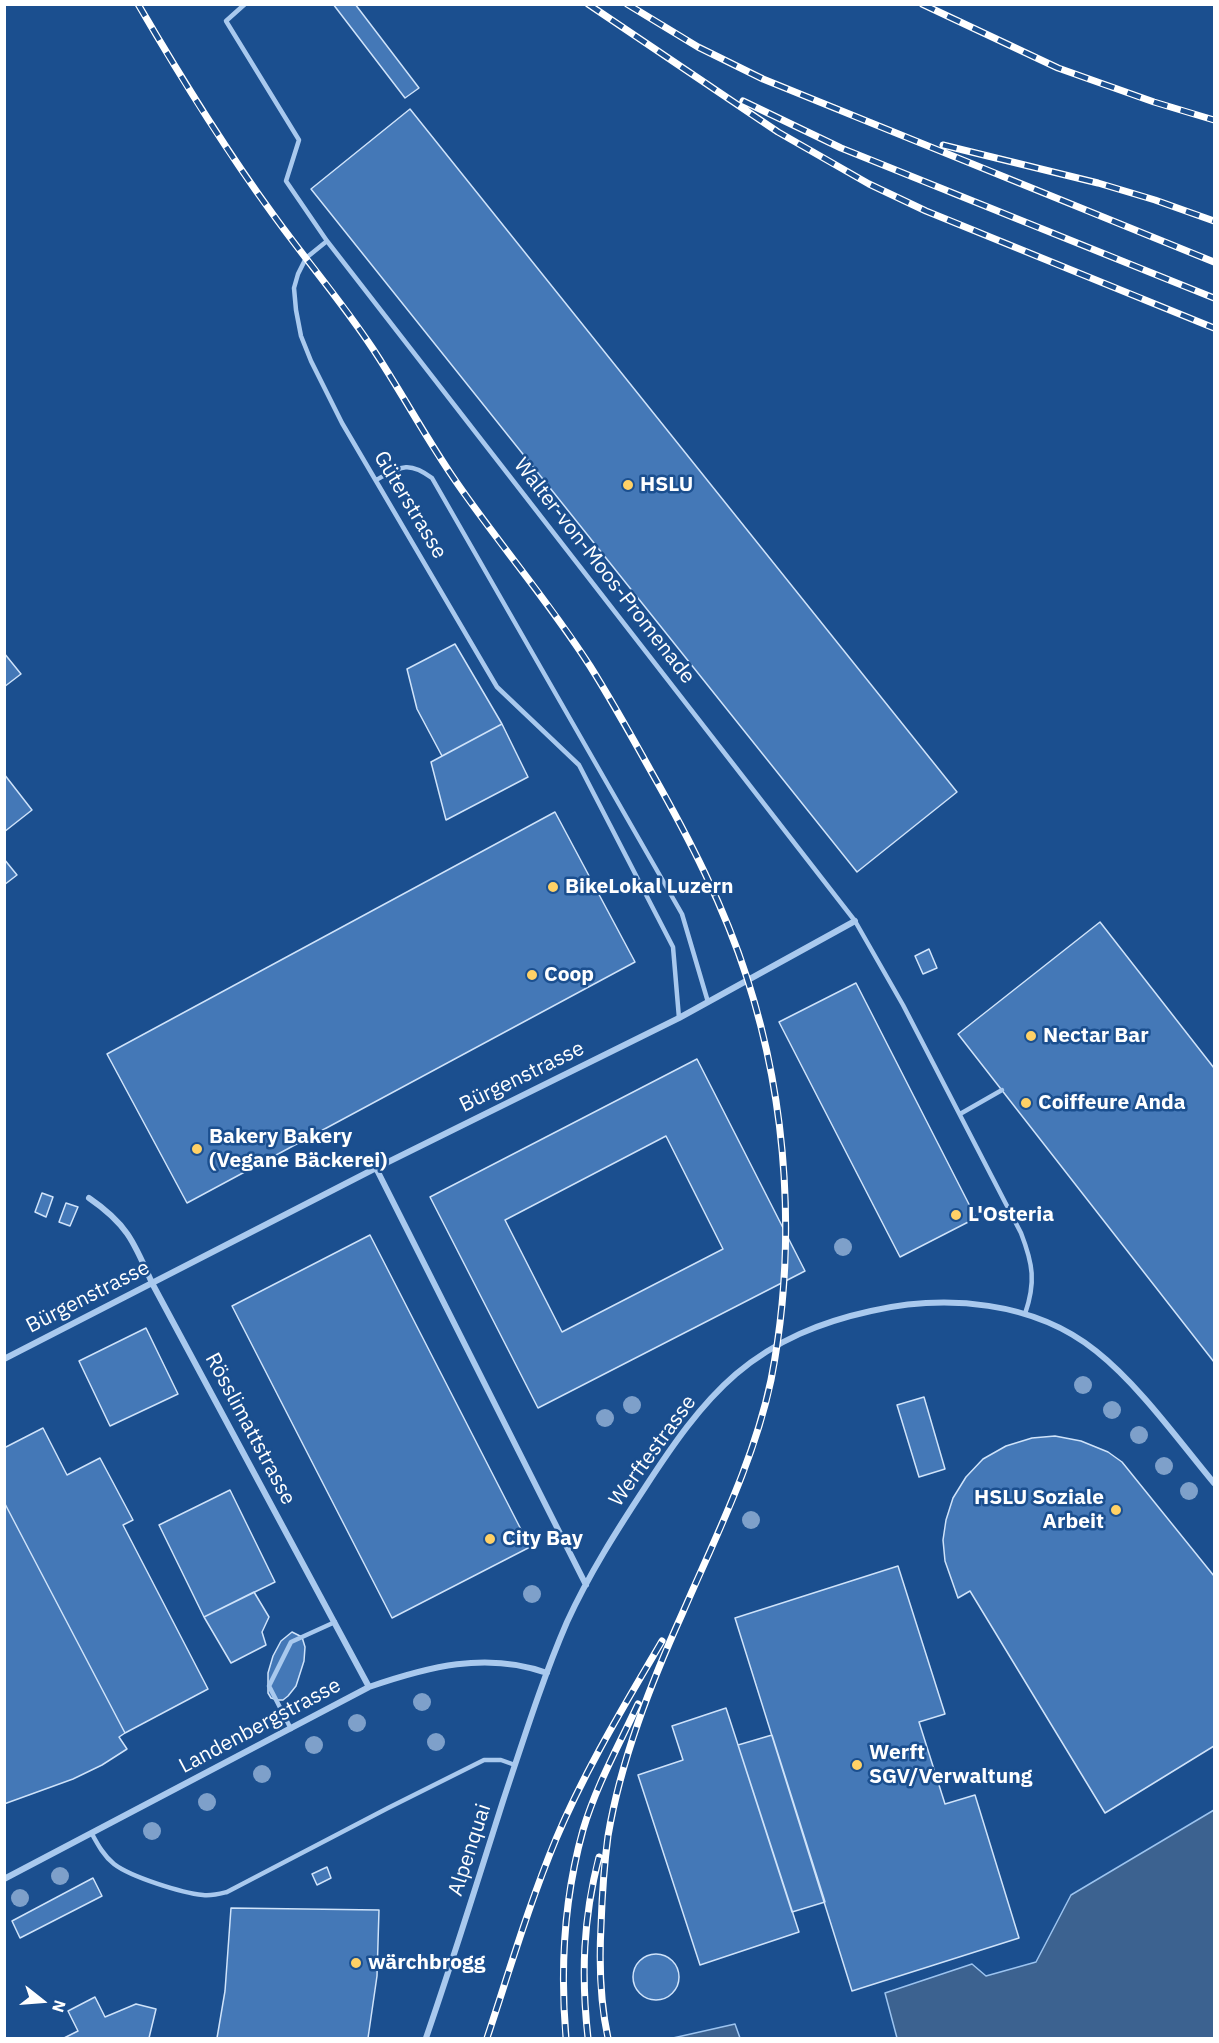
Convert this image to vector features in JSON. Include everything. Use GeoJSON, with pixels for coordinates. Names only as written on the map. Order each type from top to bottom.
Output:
{"type":"FeatureCollection","features":[{"type":"Feature","properties":{"kind":"street","name":"Bürgenstrasse"},"geometry":{"type":"LineString","coordinates":[[4,1359],[376,1168],[679,1018],[855,921]]}},
{"type":"Feature","properties":{"kind":"street"},"geometry":{"type":"LineString","coordinates":[[376,1168],[586,1585]]}},
{"type":"Feature","properties":{"kind":"street","name":"Rösslimattstrasse"},"geometry":{"type":"LineString","coordinates":[[89,1198],[109,1211],[124,1227],[369,1687]]}},
{"type":"Feature","properties":{"kind":"street","name":"Werftestrasse"},"geometry":{"type":"LineString","coordinates":[[547,1673],[567,1622],[586,1585],[618,1528],[676,1440],[717,1392],[738,1373],[776,1346],[822,1323],[890,1306],[945,1302],[1008,1309],[1025,1314],[1077,1337],[1096,1351],[1136,1390],[1215,1483]]}},
{"type":"Feature","properties":{"kind":"street","name":"Landenbergstrasse"},"geometry":{"type":"LineString","coordinates":[[4,1879],[369,1687],[432,1667],[454,1663],[497,1662],[521,1665],[547,1673]]}},
{"type":"Feature","properties":{"kind":"street","name":"Alpenquai"},"geometry":{"type":"LineString","coordinates":[[426,2038],[547,1673]]}},
{"type":"Feature","properties":{"kind":"lane"},"geometry":{"type":"LineString","coordinates":[[245,4],[226,21],[299,140],[286,181],[327,241]]}},
{"type":"Feature","properties":{"kind":"lane","name":"Güterstrasse"},"geometry":{"type":"LineString","coordinates":[[327,241],[306,258],[294,288],[301,336],[311,361],[342,423],[497,687],[579,765],[673,947],[679,1018]]}},
{"type":"Feature","properties":{"kind":"lane","name":"Walter-von-Moos-Promenade"},"geometry":{"type":"LineString","coordinates":[[327,241],[855,921]]}},
{"type":"Feature","properties":{"kind":"lane"},"geometry":{"type":"LineString","coordinates":[[376,480],[397,468],[417,467],[432,478],[682,914],[708,1002]]}},
{"type":"Feature","properties":{"kind":"lane"},"geometry":{"type":"LineString","coordinates":[[855,921],[894,987],[1022,1233],[1028,1251],[1033,1284],[1025,1314]]}},
{"type":"Feature","properties":{"kind":"lane"},"geometry":{"type":"LineString","coordinates":[[960,1114],[1002,1090]]}},
{"type":"Feature","properties":{"kind":"lane"},"geometry":{"type":"LineString","coordinates":[[291,1729],[269,1686],[291,1642],[335,1622]]}},
{"type":"Feature","properties":{"kind":"lane"},"geometry":{"type":"LineString","coordinates":[[92,1833],[100,1849],[112,1862],[131,1873],[195,1894],[217,1895],[227,1892],[484,1760],[501,1760],[515,1765]]}},
{"type":"Feature","properties":{"kind":"water"},"geometry":{"type":"Polygon","coordinates":[[[1214,1810],[1214,2038],[897,2038],[885,1993],[972,1964],[986,1976],[1036,1962],[1071,1895],[1214,1810]]]}},
{"type":"Feature","properties":{"kind":"water"},"geometry":{"type":"Polygon","coordinates":[[[735,2024],[740,2038],[673,2038],[735,2024]]]}},
{"type":"Feature","properties":{"kind":"building"},"geometry":{"type":"Polygon","coordinates":[[[333,4],[355,4],[419,88],[405,98],[333,4]]]}},
{"type":"Feature","properties":{"kind":"building"},"geometry":{"type":"Polygon","coordinates":[[[410,109],[957,792],[857,872],[311,189],[410,109]]]}},
{"type":"Feature","properties":{"kind":"building"},"geometry":{"type":"Polygon","coordinates":[[[455,644],[502,724],[442,756],[417,709],[407,669],[455,644]]]}},
{"type":"Feature","properties":{"kind":"building"},"geometry":{"type":"Polygon","coordinates":[[[4,653],[21,674],[4,687],[4,653]]]}},
{"type":"Feature","properties":{"kind":"building"},"geometry":{"type":"Polygon","coordinates":[[[502,724],[528,777],[446,820],[431,762],[502,724]]]}},
{"type":"Feature","properties":{"kind":"building"},"geometry":{"type":"Polygon","coordinates":[[[4,774],[32,810],[4,832],[4,774]]]}},
{"type":"Feature","properties":{"kind":"building"},"geometry":{"type":"Polygon","coordinates":[[[555,812],[635,962],[187,1203],[107,1054],[555,812]]]}},
{"type":"Feature","properties":{"kind":"building"},"geometry":{"type":"Polygon","coordinates":[[[4,859],[17,875],[4,885],[4,859]]]}},
{"type":"Feature","properties":{"kind":"building"},"geometry":{"type":"Polygon","coordinates":[[[1100,922],[1214,1068],[1214,1362],[958,1034],[1100,922]]]}},
{"type":"Feature","properties":{"kind":"building"},"geometry":{"type":"Polygon","coordinates":[[[929,949],[937,968],[923,974],[915,956],[929,949]]]}},
{"type":"Feature","properties":{"kind":"building"},"geometry":{"type":"Polygon","coordinates":[[[856,983],[976,1218],[900,1257],[779,1022],[856,983]]]}},
{"type":"Feature","properties":{"kind":"building"},"geometry":{"type":"Polygon","coordinates":[[[697,1059],[805,1271],[538,1408],[430,1197],[697,1059]],[[666,1136],[505,1220],[562,1332],[723,1249],[666,1136]]]}},
{"type":"Feature","properties":{"kind":"building"},"geometry":{"type":"Polygon","coordinates":[[[42,1193],[53,1197],[46,1217],[35,1212],[42,1193]]]}},
{"type":"Feature","properties":{"kind":"building"},"geometry":{"type":"Polygon","coordinates":[[[66,1203],[78,1207],[70,1226],[59,1222],[66,1203]]]}},
{"type":"Feature","properties":{"kind":"building"},"geometry":{"type":"Polygon","coordinates":[[[370,1235],[530,1547],[392,1618],[232,1306],[370,1235]]]}},
{"type":"Feature","properties":{"kind":"building"},"geometry":{"type":"Polygon","coordinates":[[[146,1328],[178,1394],[110,1426],[79,1361],[146,1328]]]}},
{"type":"Feature","properties":{"kind":"building"},"geometry":{"type":"Polygon","coordinates":[[[924,1397],[945,1469],[919,1477],[897,1405],[924,1397]]]}},
{"type":"Feature","properties":{"kind":"building"},"geometry":{"type":"Polygon","coordinates":[[[43,1428],[67,1475],[100,1458],[133,1520],[123,1525],[208,1689],[125,1733],[4,1502],[4,1448],[43,1428]]]}},
{"type":"Feature","properties":{"kind":"building"},"geometry":{"type":"Polygon","coordinates":[[[1055,1436],[1081,1441],[1108,1452],[1122,1462],[1214,1576],[1214,1746],[1105,1813],[970,1591],[958,1598],[945,1561],[943,1540],[946,1520],[953,1498],[966,1477],[983,1459],[1006,1446],[1032,1438],[1055,1436]]]}},
{"type":"Feature","properties":{"kind":"building"},"geometry":{"type":"Polygon","coordinates":[[[230,1490],[275,1582],[204,1617],[159,1525],[230,1490]]]}},
{"type":"Feature","properties":{"kind":"building"},"geometry":{"type":"Polygon","coordinates":[[[4,1502],[125,1733],[119,1737],[127,1749],[102,1765],[73,1779],[4,1804],[4,1502]]]}},
{"type":"Feature","properties":{"kind":"building","name":"Werft SGV/Verwaltung"},"geometry":{"type":"Polygon","coordinates":[[[898,1566],[945,1714],[919,1722],[945,1804],[975,1795],[1019,1938],[852,1991],[735,1618],[898,1566]]]}},
{"type":"Feature","properties":{"kind":"building"},"geometry":{"type":"Polygon","coordinates":[[[254,1592],[269,1617],[262,1632],[266,1645],[231,1663],[204,1617],[254,1592]]]}},
{"type":"Feature","properties":{"kind":"building"},"geometry":{"type":"Polygon","coordinates":[[[292,1632],[302,1637],[305,1647],[304,1661],[296,1686],[283,1700],[278,1700],[271,1698],[268,1693],[268,1673],[281,1641],[292,1632]]]}},
{"type":"Feature","properties":{"kind":"building"},"geometry":{"type":"Polygon","coordinates":[[[726,1708],[799,1932],[700,1965],[638,1775],[683,1760],[672,1726],[726,1708]]]}},
{"type":"Feature","properties":{"kind":"building"},"geometry":{"type":"Polygon","coordinates":[[[772,1735],[825,1902],[792,1912],[738,1745],[772,1735]]]}},
{"type":"Feature","properties":{"kind":"building"},"geometry":{"type":"Polygon","coordinates":[[[327,1867],[331,1878],[317,1885],[312,1874],[327,1867]]]}},
{"type":"Feature","properties":{"kind":"building"},"geometry":{"type":"Polygon","coordinates":[[[93,1878],[102,1896],[20,1938],[12,1921],[93,1878]]]}},
{"type":"Feature","properties":{"kind":"building"},"geometry":{"type":"Polygon","coordinates":[[[231,1908],[379,1910],[377,1976],[368,2038],[217,2038],[225,1991],[231,1908]]]}},
{"type":"Feature","properties":{"kind":"building"},"geometry":{"type":"Polygon","coordinates":[[[656,1954],[672,1961],[679,1977],[672,1993],[656,2000],[640,1993],[633,1977],[640,1961],[656,1954]]]}},
{"type":"Feature","properties":{"kind":"building"},"geometry":{"type":"Polygon","coordinates":[[[95,1997],[105,2017],[136,2004],[156,2009],[149,2038],[64,2038],[78,2031],[68,2011],[95,1997]]]}},
{"type":"Feature","properties":{"kind":"railway"},"geometry":{"type":"LineString","coordinates":[[138,4],[236,162],[361,332],[457,483],[558,619],[598,679],[666,798],[705,873],[738,951],[761,1026],[772,1076],[784,1177],[786,1228],[779,1330],[771,1380],[755,1440],[733,1498],[649,1694],[621,1778],[605,1858],[600,1940],[602,1996],[608,2038]]}},
{"type":"Feature","properties":{"kind":"railway"},"geometry":{"type":"LineString","coordinates":[[588,4],[778,132],[869,184],[926,211],[1214,328]]}},
{"type":"Feature","properties":{"kind":"railway"},"geometry":{"type":"LineString","coordinates":[[627,4],[698,47],[763,79],[1214,262]]}},
{"type":"Feature","properties":{"kind":"railway"},"geometry":{"type":"LineString","coordinates":[[922,4],[1058,68],[1154,102],[1214,120]]}},
{"type":"Feature","properties":{"kind":"railway"},"geometry":{"type":"LineString","coordinates":[[743,101],[841,148],[1214,298]]}},
{"type":"Feature","properties":{"kind":"railway"},"geometry":{"type":"LineString","coordinates":[[943,145],[1098,183],[1214,221]]}},
{"type":"Feature","properties":{"kind":"railway"},"geometry":{"type":"LineString","coordinates":[[487,2038],[528,1913],[567,1813],[619,1714],[662,1641]]}},
{"type":"Feature","properties":{"kind":"railway"},"geometry":{"type":"LineString","coordinates":[[566,2038],[563,1986],[565,1933],[571,1881],[583,1830],[594,1798],[638,1704]]}},
{"type":"Feature","properties":{"kind":"railway"},"geometry":{"type":"LineString","coordinates":[[588,2038],[585,1947],[590,1903],[599,1857]]}},
{"type":"Feature","properties":{"kind":"place","name":"HSLU"},"geometry":{"type":"Point","coordinates":[628,485]}},
{"type":"Feature","properties":{"kind":"place","name":"BikeLokal Luzern"},"geometry":{"type":"Point","coordinates":[553,887]}},
{"type":"Feature","properties":{"kind":"place","name":"Coop"},"geometry":{"type":"Point","coordinates":[532,975]}},
{"type":"Feature","properties":{"kind":"place","name":"Nectar Bar"},"geometry":{"type":"Point","coordinates":[1031,1036]}},
{"type":"Feature","properties":{"kind":"place","name":"Coiffeure Anda"},"geometry":{"type":"Point","coordinates":[1026,1103]}},
{"type":"Feature","properties":{"kind":"place","name":"Bakery Bakery (Vegane Bäckerei)"},"geometry":{"type":"Point","coordinates":[197,1149]}},
{"type":"Feature","properties":{"kind":"place","name":"L'Osteria"},"geometry":{"type":"Point","coordinates":[956,1215]}},
{"type":"Feature","properties":{"kind":"place","name":"HSLU Soziale Arbeit"},"geometry":{"type":"Point","coordinates":[1116,1510]}},
{"type":"Feature","properties":{"kind":"place","name":"City Bay"},"geometry":{"type":"Point","coordinates":[490,1539]}},
{"type":"Feature","properties":{"kind":"place","name":"Werft SGV/Verwaltung"},"geometry":{"type":"Point","coordinates":[857,1765]}},
{"type":"Feature","properties":{"kind":"place","name":"wärchbrogg"},"geometry":{"type":"Point","coordinates":[356,1963]}}]}
